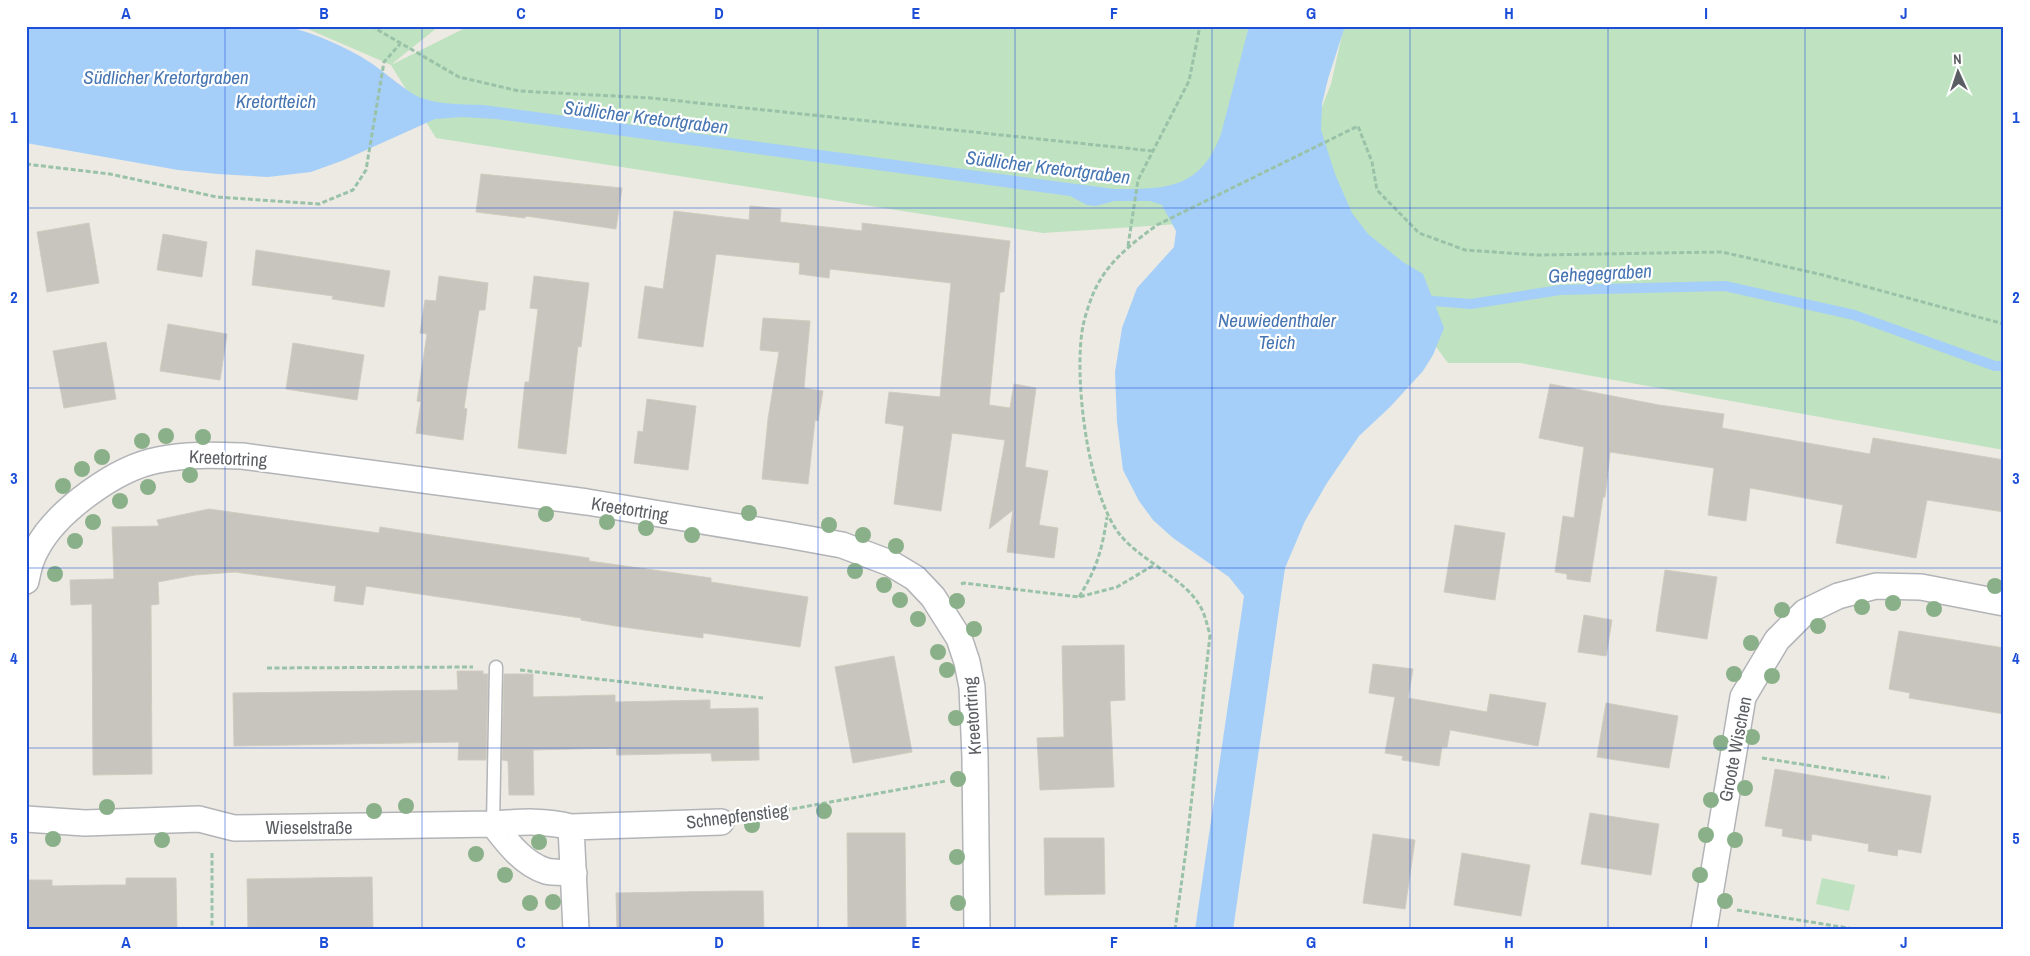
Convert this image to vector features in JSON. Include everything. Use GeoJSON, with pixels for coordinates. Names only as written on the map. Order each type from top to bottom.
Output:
{"type":"FeatureCollection","features":[{"type":"Feature","properties":{"kind":"street","name":"Kreetortring"},"geometry":{"type":"LineString","coordinates":[[26,581],[32,546],[98,487],[119,473],[155,460],[199,454],[242,456],[587,502],[842,545],[890,563],[915,578],[933,597],[959,638],[967,662],[972,687],[977,930]]}},
{"type":"Feature","properties":{"kind":"street","name":"Groote Wischen"},"geometry":{"type":"LineString","coordinates":[[1704,930],[1743,697],[1777,640],[1805,612],[1838,596],[1876,586],[1921,588],[2004,603]]}},
{"type":"Feature","properties":{"kind":"street","name":"Wieselstraße"},"geometry":{"type":"LineString","coordinates":[[26,820],[85,823],[198,819],[234,828],[493,824]]}},
{"type":"Feature","properties":{"kind":"street","name":"Schnepfenstieg"},"geometry":{"type":"LineString","coordinates":[[493,824],[530,821],[550,822],[571,827],[720,822]]}},
{"type":"Feature","properties":{"kind":"street"},"geometry":{"type":"LineString","coordinates":[[493,824],[512,848],[532,864],[547,871],[574,872]]}},
{"type":"Feature","properties":{"kind":"street"},"geometry":{"type":"LineString","coordinates":[[571,827],[576,930]]}},
{"type":"Feature","properties":{"kind":"lane"},"geometry":{"type":"LineString","coordinates":[[493,824],[496,667]]}},
{"type":"Feature","properties":{"kind":"path"},"geometry":{"type":"LineString","coordinates":[[371,26],[459,77],[519,91],[651,98],[1153,151]]}},
{"type":"Feature","properties":{"kind":"path"},"geometry":{"type":"LineString","coordinates":[[1128,246],[1138,180],[1189,81],[1200,26]]}},
{"type":"Feature","properties":{"kind":"path"},"geometry":{"type":"LineString","coordinates":[[26,164],[110,174],[216,197],[319,204],[352,190],[366,170],[384,62],[400,44]]}},
{"type":"Feature","properties":{"kind":"path"},"geometry":{"type":"LineString","coordinates":[[1175,930],[1186,850],[1210,634],[1200,606],[1185,588],[1154,565],[1121,536],[1107,516],[1100,498],[1086,440],[1081,366],[1083,327],[1094,293],[1110,264],[1128,246],[1157,225],[1358,126],[1372,162],[1377,190],[1419,233],[1465,250],[1537,255],[1722,252],[1823,275],[2004,324]]}},
{"type":"Feature","properties":{"kind":"path"},"geometry":{"type":"LineString","coordinates":[[1080,596],[1093,575],[1103,545],[1107,516]]}},
{"type":"Feature","properties":{"kind":"path"},"geometry":{"type":"LineString","coordinates":[[933,597],[964,583],[1080,596],[1116,587],[1154,565]]}},
{"type":"Feature","properties":{"kind":"path"},"geometry":{"type":"LineString","coordinates":[[1754,756],[1889,778]]}},
{"type":"Feature","properties":{"kind":"path","name":"Schnepfenstieg"},"geometry":{"type":"LineString","coordinates":[[720,822],[950,781]]}},
{"type":"Feature","properties":{"kind":"path"},"geometry":{"type":"LineString","coordinates":[[212,822],[212,930]]}},
{"type":"Feature","properties":{"kind":"path"},"geometry":{"type":"LineString","coordinates":[[1735,910],[1860,930]]}},
{"type":"Feature","properties":{"kind":"green space"},"geometry":{"type":"Polygon","coordinates":[[[301,26],[1284,26],[1194,223],[1043,233],[436,138],[391,65],[301,26]],[[438,27],[393,64],[467,27],[438,27]]]}},
{"type":"Feature","properties":{"kind":"green space"},"geometry":{"type":"Polygon","coordinates":[[[1344,26],[2004,26],[2004,450],[1520,363],[1448,363],[1300,162],[1331,84],[1344,26]]]}},
{"type":"Feature","properties":{"kind":"green space"},"geometry":{"type":"Polygon","coordinates":[[[1822,878],[1855,885],[1849,911],[1816,904],[1822,878]]]}},
{"type":"Feature","properties":{"kind":"water"},"geometry":{"type":"Polygon","coordinates":[[[26,26],[286,26],[319,37],[351,51],[371,63],[410,92],[436,102],[483,105],[1114,189],[1165,186],[1192,176],[1203,166],[1213,152],[1221,134],[1249,26],[1345,26],[1322,104],[1321,130],[1335,174],[1352,213],[1368,234],[1403,262],[1423,274],[1444,328],[1433,355],[1423,371],[1390,407],[1359,436],[1327,483],[1305,521],[1285,568],[1233,930],[1195,930],[1244,596],[1229,577],[1173,538],[1153,520],[1139,501],[1123,470],[1117,422],[1115,372],[1122,328],[1137,288],[1174,247],[1176,231],[1162,205],[1150,201],[1114,201],[1096,206],[1087,205],[1070,196],[496,119],[462,117],[435,119],[344,160],[311,172],[268,177],[178,170],[26,143],[26,26]]]}},
{"type":"Feature","properties":{"kind":"building"},"geometry":{"type":"Polygon","coordinates":[[[481,174],[622,188],[616,229],[526,216],[525,218],[476,212],[481,174]]]}},
{"type":"Feature","properties":{"kind":"building"},"geometry":{"type":"Polygon","coordinates":[[[750,206],[781,209],[780,222],[862,231],[862,223],[1010,241],[1004,292],[1000,292],[989,405],[1010,408],[1014,384],[1036,388],[1025,467],[1048,471],[1039,525],[1058,528],[1054,558],[1007,552],[1013,510],[989,529],[1005,440],[952,433],[941,511],[894,504],[904,426],[885,423],[889,392],[940,397],[951,283],[830,269],[829,278],[799,274],[800,263],[716,254],[703,347],[638,338],[645,286],[663,289],[674,211],[749,220],[750,206]]]}},
{"type":"Feature","properties":{"kind":"building"},"geometry":{"type":"Polygon","coordinates":[[[89,223],[99,283],[47,292],[37,232],[89,223]]]}},
{"type":"Feature","properties":{"kind":"building"},"geometry":{"type":"Polygon","coordinates":[[[163,234],[207,242],[202,277],[157,270],[163,234]]]}},
{"type":"Feature","properties":{"kind":"building"},"geometry":{"type":"Polygon","coordinates":[[[256,250],[390,271],[384,307],[332,299],[333,296],[252,285],[256,250]]]}},
{"type":"Feature","properties":{"kind":"building"},"geometry":{"type":"Polygon","coordinates":[[[439,276],[488,283],[485,310],[479,310],[464,408],[467,409],[463,440],[416,433],[421,402],[417,401],[427,334],[420,333],[425,300],[436,301],[439,276]]]}},
{"type":"Feature","properties":{"kind":"building"},"geometry":{"type":"Polygon","coordinates":[[[534,276],[589,283],[581,347],[578,346],[566,454],[518,448],[525,382],[529,382],[538,309],[530,308],[534,276]]]}},
{"type":"Feature","properties":{"kind":"building"},"geometry":{"type":"Polygon","coordinates":[[[763,318],[810,321],[804,388],[823,391],[818,421],[815,420],[808,484],[762,479],[768,419],[779,352],[760,350],[763,318]]]}},
{"type":"Feature","properties":{"kind":"building"},"geometry":{"type":"Polygon","coordinates":[[[168,324],[227,334],[220,380],[160,371],[168,324]]]}},
{"type":"Feature","properties":{"kind":"building"},"geometry":{"type":"Polygon","coordinates":[[[106,342],[116,399],[64,408],[53,351],[106,342]]]}},
{"type":"Feature","properties":{"kind":"building"},"geometry":{"type":"Polygon","coordinates":[[[293,343],[364,355],[357,400],[286,389],[293,343]]]}},
{"type":"Feature","properties":{"kind":"building"},"geometry":{"type":"Polygon","coordinates":[[[1550,384],[1659,405],[1724,414],[1722,428],[1870,454],[1873,438],[2004,460],[2004,512],[1927,500],[1916,558],[1836,543],[1843,505],[1750,488],[1746,521],[1708,515],[1714,468],[1610,452],[1605,497],[1603,497],[1590,582],[1567,579],[1567,574],[1555,572],[1563,516],[1574,518],[1584,447],[1539,438],[1550,384]]]}},
{"type":"Feature","properties":{"kind":"building"},"geometry":{"type":"Polygon","coordinates":[[[647,399],[696,406],[688,470],[634,463],[638,431],[643,432],[647,399]]]}},
{"type":"Feature","properties":{"kind":"building"},"geometry":{"type":"Polygon","coordinates":[[[209,509],[379,533],[380,527],[589,558],[589,561],[711,578],[711,582],[808,597],[800,647],[703,633],[703,638],[616,626],[581,620],[581,618],[366,586],[363,605],[334,601],[336,586],[235,572],[195,575],[158,582],[159,604],[151,605],[152,774],[93,775],[92,604],[71,605],[70,580],[114,579],[112,527],[159,526],[157,520],[209,509]]]}},
{"type":"Feature","properties":{"kind":"building"},"geometry":{"type":"Polygon","coordinates":[[[1455,525],[1505,533],[1495,600],[1444,592],[1455,525]]]}},
{"type":"Feature","properties":{"kind":"building"},"geometry":{"type":"Polygon","coordinates":[[[1665,570],[1717,577],[1707,639],[1656,631],[1665,570]]]}},
{"type":"Feature","properties":{"kind":"building"},"geometry":{"type":"Polygon","coordinates":[[[1584,615],[1612,620],[1606,656],[1578,652],[1584,615]]]}},
{"type":"Feature","properties":{"kind":"building"},"geometry":{"type":"Polygon","coordinates":[[[1899,631],[2004,648],[2004,714],[1909,698],[1910,693],[1889,689],[1899,631]]]}},
{"type":"Feature","properties":{"kind":"building"},"geometry":{"type":"Polygon","coordinates":[[[1124,645],[1125,700],[1110,701],[1114,787],[1040,790],[1037,738],[1064,737],[1062,646],[1124,645]]]}},
{"type":"Feature","properties":{"kind":"building"},"geometry":{"type":"Polygon","coordinates":[[[894,656],[912,752],[853,763],[835,667],[894,656]]]}},
{"type":"Feature","properties":{"kind":"building"},"geometry":{"type":"Polygon","coordinates":[[[1373,664],[1413,669],[1408,698],[1487,712],[1490,694],[1546,703],[1538,746],[1450,730],[1447,747],[1442,747],[1439,766],[1402,760],[1403,756],[1385,753],[1395,697],[1369,693],[1373,664]]]}},
{"type":"Feature","properties":{"kind":"building"},"geometry":{"type":"Polygon","coordinates":[[[457,671],[483,671],[483,674],[488,674],[486,760],[458,760],[459,742],[234,746],[233,693],[458,690],[457,671]]]}},
{"type":"Feature","properties":{"kind":"building"},"geometry":{"type":"Polygon","coordinates":[[[504,674],[533,674],[533,697],[615,695],[615,702],[710,700],[710,709],[758,708],[759,760],[712,761],[711,753],[617,755],[616,748],[533,750],[534,795],[509,795],[508,761],[502,760],[504,674]]]}},
{"type":"Feature","properties":{"kind":"building"},"geometry":{"type":"Polygon","coordinates":[[[1606,703],[1678,716],[1669,768],[1597,757],[1606,703]]]}},
{"type":"Feature","properties":{"kind":"building"},"geometry":{"type":"Polygon","coordinates":[[[1775,769],[1931,796],[1921,853],[1898,849],[1897,856],[1868,851],[1869,844],[1812,834],[1811,841],[1782,836],[1783,829],[1765,826],[1775,769]]]}},
{"type":"Feature","properties":{"kind":"building"},"geometry":{"type":"Polygon","coordinates":[[[1590,813],[1659,824],[1651,875],[1581,864],[1590,813]]]}},
{"type":"Feature","properties":{"kind":"building"},"geometry":{"type":"Polygon","coordinates":[[[847,833],[905,833],[906,930],[848,930],[847,833]]]}},
{"type":"Feature","properties":{"kind":"building"},"geometry":{"type":"Polygon","coordinates":[[[1373,834],[1415,840],[1405,909],[1363,903],[1373,834]]]}},
{"type":"Feature","properties":{"kind":"building"},"geometry":{"type":"Polygon","coordinates":[[[1044,838],[1104,838],[1105,894],[1045,895],[1044,838]]]}},
{"type":"Feature","properties":{"kind":"building"},"geometry":{"type":"Polygon","coordinates":[[[1462,853],[1530,865],[1521,916],[1454,905],[1462,853]]]}},
{"type":"Feature","properties":{"kind":"building"},"geometry":{"type":"Polygon","coordinates":[[[372,877],[373,930],[248,930],[247,879],[372,877]]]}},
{"type":"Feature","properties":{"kind":"building"},"geometry":{"type":"Polygon","coordinates":[[[126,878],[176,878],[177,930],[26,930],[26,880],[52,880],[52,886],[126,885],[126,878]]]}},
{"type":"Feature","properties":{"kind":"building"},"geometry":{"type":"Polygon","coordinates":[[[763,891],[764,930],[617,930],[616,893],[763,891]]]}},
{"type":"Feature","properties":{"kind":"waterway","name":"Gehegegraben"},"geometry":{"type":"LineString","coordinates":[[1420,297],[1433,301],[1471,304],[1560,290],[1725,286],[1854,315],[1995,366],[2004,366]]}},
{"type":"Feature","properties":{"kind":"water label","name":"Südlicher Kretortgraben"},"geometry":{"type":"Point","coordinates":[166,77]}},
{"type":"Feature","properties":{"kind":"water label","name":"Kretortteich"},"geometry":{"type":"Point","coordinates":[276,101]}},
{"type":"Feature","properties":{"kind":"water label","name":"Südlicher Kretortgraben"},"geometry":{"type":"Point","coordinates":[646,117]}},
{"type":"Feature","properties":{"kind":"water label","name":"Südlicher Kretortgraben"},"geometry":{"type":"Point","coordinates":[1048,167]}},
{"type":"Feature","properties":{"kind":"water label","name":"Neuwiedenthaler Teich"},"geometry":{"type":"Point","coordinates":[1277,331]}}]}
